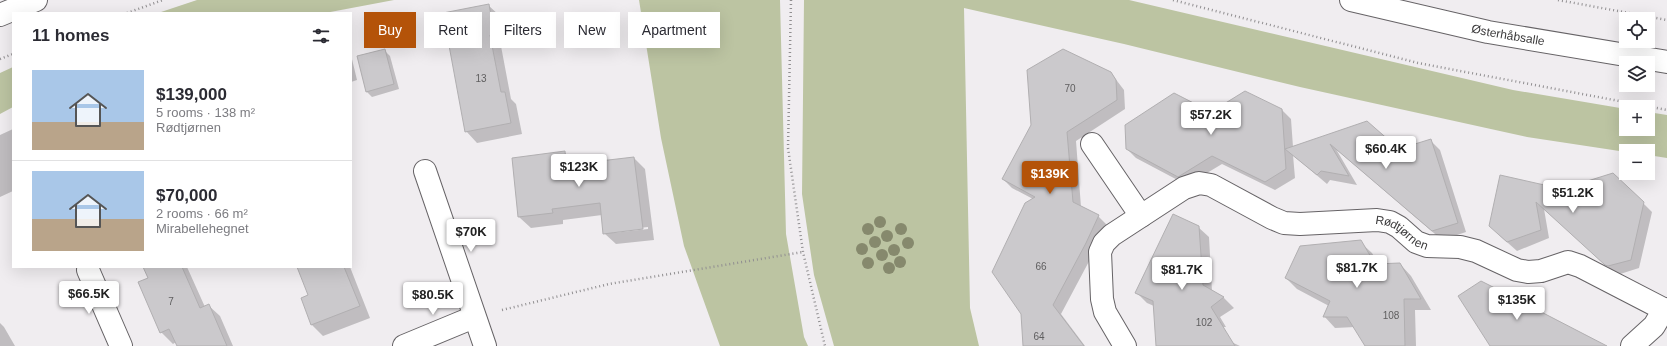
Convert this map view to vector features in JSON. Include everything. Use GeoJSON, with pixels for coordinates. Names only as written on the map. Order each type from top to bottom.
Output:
{"type":"FeatureCollection","features":[{"type":"Feature","properties":{"kind":"street"},"geometry":{"type":"LineString","coordinates":[[0,15],[36,0]]}},
{"type":"Feature","properties":{"kind":"street","name":"Østerhåbsalle"},"geometry":{"type":"LineString","coordinates":[[1351,0],[1488,32],[1667,62]]}},
{"type":"Feature","properties":{"kind":"street"},"geometry":{"type":"LineString","coordinates":[[1092,144],[1141,216]]}},
{"type":"Feature","properties":{"kind":"street"},"geometry":{"type":"LineString","coordinates":[[424,171],[484,346]]}},
{"type":"Feature","properties":{"kind":"street","name":"Rødtjørnen"},"geometry":{"type":"LineString","coordinates":[[1125,346],[1105,312],[1102,299],[1100,252],[1104,243],[1112,235],[1184,188],[1199,183],[1211,185],[1284,223],[1300,224],[1377,220],[1390,222],[1399,227],[1416,242],[1427,246],[1460,247],[1476,251],[1517,270],[1528,272],[1540,271],[1568,262],[1580,266],[1666,310],[1654,326],[1632,346]]}},
{"type":"Feature","properties":{"kind":"street"},"geometry":{"type":"LineString","coordinates":[[88,270],[121,346]]}},
{"type":"Feature","properties":{"kind":"street"},"geometry":{"type":"LineString","coordinates":[[404,346],[474,317]]}},
{"type":"Feature","properties":{"kind":"path"},"geometry":{"type":"LineString","coordinates":[[130,12],[163,0]]}},
{"type":"Feature","properties":{"kind":"path"},"geometry":{"type":"LineString","coordinates":[[791,0],[788,148],[803,252],[825,346]]}},
{"type":"Feature","properties":{"kind":"path"},"geometry":{"type":"LineString","coordinates":[[1173,0],[1418,63],[1667,110]]}},
{"type":"Feature","properties":{"kind":"path"},"geometry":{"type":"LineString","coordinates":[[1558,0],[1667,20]]}},
{"type":"Feature","properties":{"kind":"path"},"geometry":{"type":"LineString","coordinates":[[0,59],[12,54]]}},
{"type":"Feature","properties":{"kind":"path"},"geometry":{"type":"LineString","coordinates":[[474,317],[610,284],[803,252]]}},
{"type":"Feature","properties":{"kind":"green space"},"geometry":{"type":"Polygon","coordinates":[[[197,0],[394,0],[330,12],[161,12],[197,0]]]}},
{"type":"Feature","properties":{"kind":"green space"},"geometry":{"type":"Polygon","coordinates":[[[639,0],[780,0],[786,234],[804,337],[808,346],[720,346],[684,246],[661,138],[647,48],[720,48],[720,12],[641,12],[639,0]]]}},
{"type":"Feature","properties":{"kind":"green space"},"geometry":{"type":"Polygon","coordinates":[[[804,0],[1129,0],[1513,90],[1619,108],[1619,136],[1655,136],[1655,113],[1667,115],[1667,158],[1655,156],[1655,144],[1619,144],[1619,151],[1527,137],[1300,87],[1124,44],[964,8],[970,308],[979,346],[834,346],[814,275],[802,194],[804,0]]]}},
{"type":"Feature","properties":{"kind":"green space"},"geometry":{"type":"Polygon","coordinates":[[[12,67],[12,108],[0,114],[0,73],[12,67]]]}},
{"type":"Feature","properties":{"kind":"building"},"geometry":{"type":"Polygon","coordinates":[[[489,4],[490,48],[493,48],[501,92],[505,92],[511,123],[465,132],[449,48],[482,48],[482,12],[448,12],[489,4]]]}},
{"type":"Feature","properties":{"kind":"building"},"geometry":{"type":"Polygon","coordinates":[[[385,49],[394,84],[366,92],[357,56],[385,49]]]}},
{"type":"Feature","properties":{"kind":"building"},"geometry":{"type":"Polygon","coordinates":[[[1063,49],[1111,72],[1116,80],[1117,100],[1067,132],[1073,202],[1099,215],[1053,305],[1084,346],[1023,346],[1021,314],[992,272],[1025,203],[1035,197],[1002,179],[1031,125],[1027,70],[1063,49]]]}},
{"type":"Feature","properties":{"kind":"building"},"geometry":{"type":"Polygon","coordinates":[[[1245,91],[1282,109],[1286,169],[1265,182],[1212,156],[1178,177],[1126,149],[1125,125],[1174,93],[1211,112],[1245,91]]]}},
{"type":"Feature","properties":{"kind":"building"},"geometry":{"type":"Polygon","coordinates":[[[1367,121],[1399,149],[1431,139],[1458,223],[1432,231],[1330,144],[1349,176],[1321,171],[1317,175],[1285,149],[1367,121]]]}},
{"type":"Feature","properties":{"kind":"building"},"geometry":{"type":"Polygon","coordinates":[[[565,151],[566,165],[634,157],[643,229],[603,234],[600,203],[552,209],[553,213],[518,217],[512,158],[565,151]]]}},
{"type":"Feature","properties":{"kind":"building"},"geometry":{"type":"Polygon","coordinates":[[[1613,173],[1644,202],[1631,260],[1608,266],[1605,265],[1536,202],[1541,230],[1507,242],[1489,226],[1500,175],[1562,189],[1613,173]]]}},
{"type":"Feature","properties":{"kind":"building"},"geometry":{"type":"Polygon","coordinates":[[[1173,214],[1199,226],[1203,285],[1224,297],[1211,307],[1235,346],[1156,346],[1153,301],[1135,293],[1173,214]]]}},
{"type":"Feature","properties":{"kind":"building"},"geometry":{"type":"Polygon","coordinates":[[[1361,240],[1375,264],[1400,263],[1421,299],[1404,299],[1405,346],[1365,346],[1347,317],[1323,317],[1330,301],[1285,278],[1300,246],[1361,240]]]}},
{"type":"Feature","properties":{"kind":"building"},"geometry":{"type":"Polygon","coordinates":[[[143,268],[182,268],[200,308],[209,304],[227,346],[177,346],[169,329],[160,333],[138,282],[148,278],[143,268]]]}},
{"type":"Feature","properties":{"kind":"building"},"geometry":{"type":"Polygon","coordinates":[[[297,268],[344,268],[360,306],[311,325],[301,298],[308,295],[297,268]]]}},
{"type":"Feature","properties":{"kind":"building"},"geometry":{"type":"Polygon","coordinates":[[[1481,281],[1607,346],[1490,346],[1458,296],[1481,281]]]}}]}
